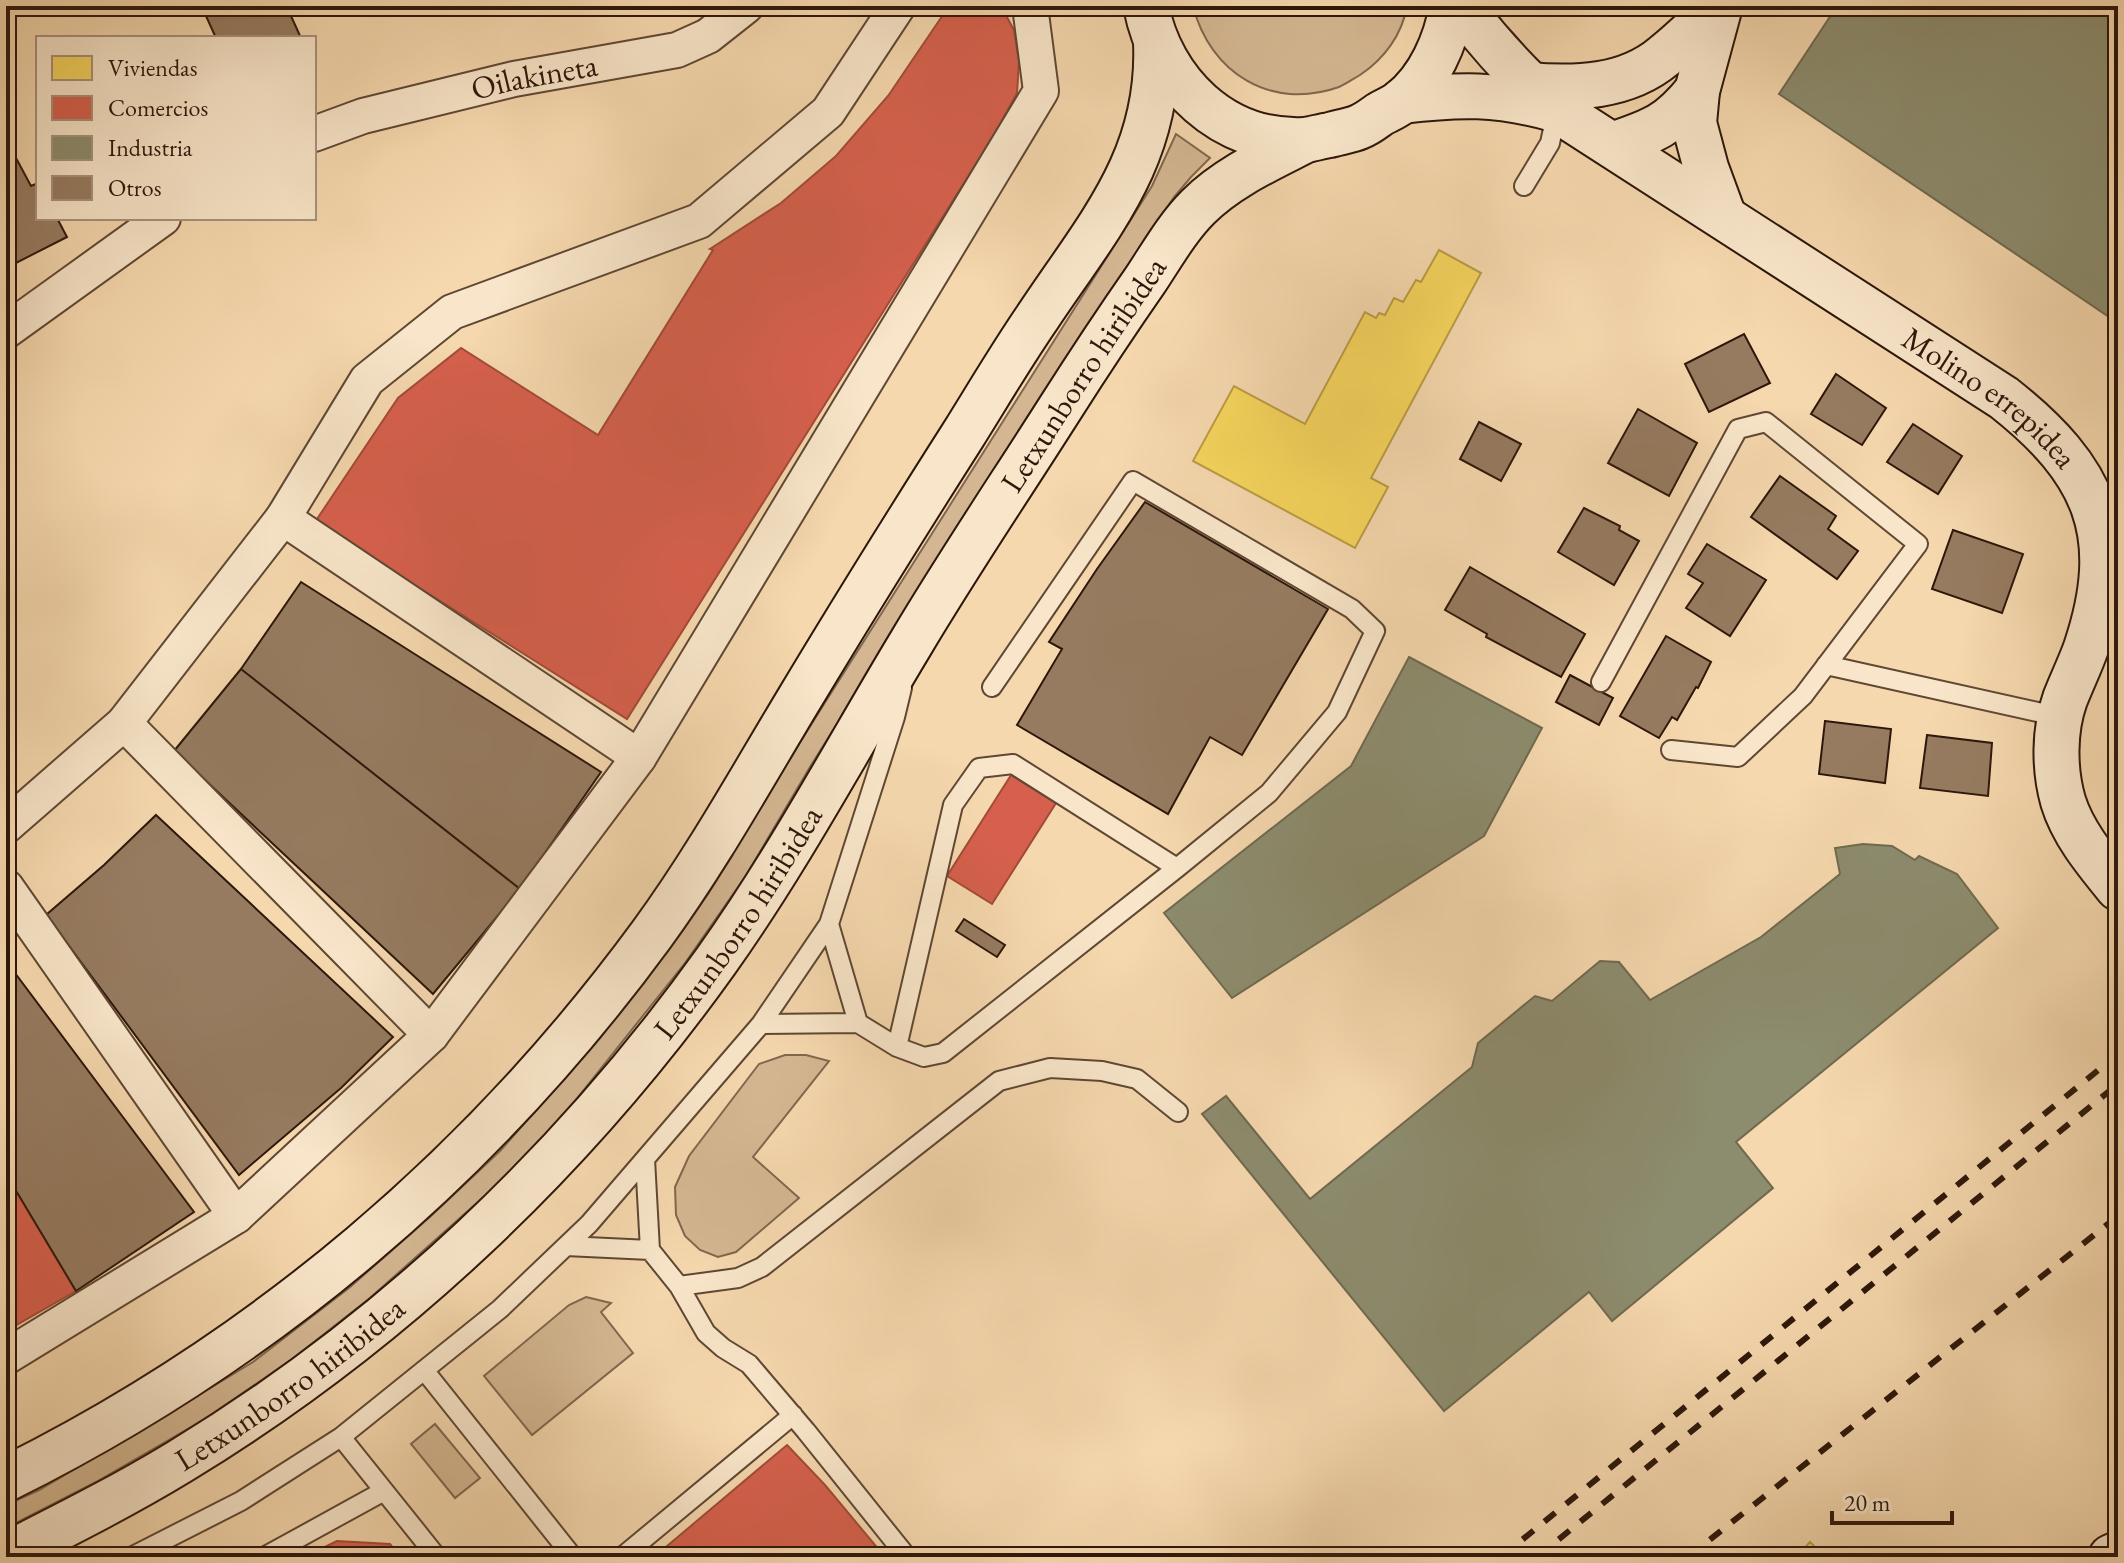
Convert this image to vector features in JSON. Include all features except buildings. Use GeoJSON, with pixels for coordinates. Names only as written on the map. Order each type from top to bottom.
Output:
{"type":"FeatureCollection","features":[{"type":"Feature","properties":{"kind":"main road"},"geometry":{"type":"LineString","coordinates":[[1151,24],[1174,76],[1200,104],[1232,125],[1268,136],[1306,140],[1357,129],[1402,101],[1422,79],[1438,54],[1449,25],[1452,6]]}},
{"type":"Feature","properties":{"kind":"main road"},"geometry":{"type":"LineString","coordinates":[[1461,6],[1501,57],[1542,97]]}},
{"type":"Feature","properties":{"kind":"main road"},"geometry":{"type":"LineString","coordinates":[[1402,101],[1482,95],[1520,99],[1542,97],[1555,87],[1609,83],[1636,74],[1662,58],[1720,6]]}},
{"type":"Feature","properties":{"kind":"main road"},"geometry":{"type":"LineString","coordinates":[[1720,6],[1697,91],[1694,123],[1724,217]]}},
{"type":"Feature","properties":{"kind":"main road","name":"Letxunborro hiribidea"},"geometry":{"type":"LineString","coordinates":[[6,1479],[145,1404],[311,1289],[388,1225],[460,1157],[529,1086],[593,1011],[653,932],[709,850],[867,586],[1122,190],[1147,132],[1157,73],[1151,24]]}},
{"type":"Feature","properties":{"kind":"main road"},"geometry":{"type":"LineString","coordinates":[[1612,145],[1650,132],[1679,113],[1697,91]]}},
{"type":"Feature","properties":{"kind":"main road","name":"Molino errepidea"},"geometry":{"type":"LineString","coordinates":[[1542,97],[2004,398],[2039,428],[2076,470],[2092,500],[2100,530],[2101,589],[2086,647],[2060,717],[2056,749],[2063,801],[2074,828],[2108,876]]}},
{"type":"Feature","properties":{"kind":"main road","name":"Letxunborro hiribidea"},"geometry":{"type":"LineString","coordinates":[[6,1555],[180,1462],[269,1404],[377,1322],[435,1273],[513,1201],[585,1125],[653,1045],[717,960],[775,872],[913,639],[1092,357],[1175,235],[1198,207],[1223,187],[1253,167],[1306,140]]}},
{"type":"Feature","properties":{"kind":"main road"},"geometry":{"type":"LineString","coordinates":[[2111,1557],[2118,1554]]}},
{"type":"Feature","properties":{"kind":"street"},"geometry":{"type":"LineString","coordinates":[[6,826],[124,723],[283,518],[367,380],[452,312],[699,221],[828,112],[898,6]]}},
{"type":"Feature","properties":{"kind":"street"},"geometry":{"type":"LineString","coordinates":[[6,1357],[236,1216],[431,1035],[639,757],[1041,91],[1030,6]]}},
{"type":"Feature","properties":{"kind":"street","name":"Oilakineta"},"geometry":{"type":"LineString","coordinates":[[316,133],[363,116],[514,79],[677,50],[708,36],[745,7]]}},
{"type":"Feature","properties":{"kind":"street"},"geometry":{"type":"LineString","coordinates":[[6,331],[160,220]]}},
{"type":"Feature","properties":{"kind":"street"},"geometry":{"type":"LineString","coordinates":[[283,518],[639,757]]}},
{"type":"Feature","properties":{"kind":"street"},"geometry":{"type":"LineString","coordinates":[[124,723],[431,1035]]}},
{"type":"Feature","properties":{"kind":"street"},"geometry":{"type":"LineString","coordinates":[[6,887],[236,1216]]}},
{"type":"Feature","properties":{"kind":"lane"},"geometry":{"type":"LineString","coordinates":[[1524,186],[1550,143],[1542,97]]}},
{"type":"Feature","properties":{"kind":"lane"},"geometry":{"type":"LineString","coordinates":[[1601,682],[1738,429],[1766,422],[1918,544],[1803,696],[1738,757],[1671,750]]}},
{"type":"Feature","properties":{"kind":"lane"},"geometry":{"type":"LineString","coordinates":[[761,1024],[858,1023],[897,1047],[924,1057],[943,1053],[1269,793],[1337,712],[1375,631],[1352,609],[1133,481],[992,687]]}},
{"type":"Feature","properties":{"kind":"lane"},"geometry":{"type":"LineString","coordinates":[[131,1557],[241,1501],[341,1437],[500,1309],[589,1224],[761,1024],[829,924],[895,717],[913,639]]}},
{"type":"Feature","properties":{"kind":"lane"},"geometry":{"type":"LineString","coordinates":[[1826,665],[2060,717]]}},
{"type":"Feature","properties":{"kind":"lane"},"geometry":{"type":"LineString","coordinates":[[897,1047],[953,805],[979,768],[1013,764],[1177,868]]}},
{"type":"Feature","properties":{"kind":"lane"},"geometry":{"type":"LineString","coordinates":[[829,924],[858,1023]]}},
{"type":"Feature","properties":{"kind":"lane"},"geometry":{"type":"LineString","coordinates":[[679,1286],[738,1278],[762,1267],[999,1081],[1050,1068],[1102,1071],[1137,1079],[1178,1112]]}},
{"type":"Feature","properties":{"kind":"lane"},"geometry":{"type":"LineString","coordinates":[[645,1159],[650,1250],[679,1286],[706,1333],[749,1364],[907,1557]]}},
{"type":"Feature","properties":{"kind":"lane"},"geometry":{"type":"LineString","coordinates":[[566,1246],[650,1250]]}},
{"type":"Feature","properties":{"kind":"lane"},"geometry":{"type":"LineString","coordinates":[[424,1370],[573,1557]]}},
{"type":"Feature","properties":{"kind":"lane"},"geometry":{"type":"LineString","coordinates":[[622,1557],[793,1415]]}},
{"type":"Feature","properties":{"kind":"lane"},"geometry":{"type":"LineString","coordinates":[[341,1437],[437,1557]]}},
{"type":"Feature","properties":{"kind":"lane"},"geometry":{"type":"LineString","coordinates":[[264,1557],[384,1491]]}},
{"type":"Feature","properties":{"kind":"shaded area"},"geometry":{"type":"Polygon","coordinates":[[[1193,6],[1407,6],[1396,36],[1369,69],[1339,87],[1314,93],[1290,94],[1267,90],[1247,81],[1229,67],[1213,50],[1201,30],[1193,6]]]}},
{"type":"Feature","properties":{"kind":"shaded area"},"geometry":{"type":"Polygon","coordinates":[[[1176,134],[1210,158],[1174,197],[1058,370],[810,767],[745,877],[685,963],[555,1126],[488,1193],[370,1298],[291,1360],[205,1419],[96,1482],[6,1528],[6,1505],[39,1490],[253,1362],[349,1288],[500,1151],[600,1038],[708,894],[788,761],[1152,186],[1176,134]]]}},
{"type":"Feature","properties":{"kind":"shaded area"},"geometry":{"type":"Polygon","coordinates":[[[785,1055],[806,1055],[829,1061],[753,1157],[799,1198],[736,1252],[718,1257],[700,1250],[685,1236],[676,1215],[675,1187],[689,1156],[759,1064],[785,1055]]]}},
{"type":"Feature","properties":{"kind":"shaded area"},"geometry":{"type":"Polygon","coordinates":[[[586,1297],[611,1303],[601,1312],[633,1353],[532,1435],[484,1376],[569,1305],[586,1297]]]}},
{"type":"Feature","properties":{"kind":"shaded area"},"geometry":{"type":"Polygon","coordinates":[[[435,1424],[480,1478],[455,1498],[411,1444],[435,1424]]]}},
{"type":"Feature","properties":{"kind":"railway"},"geometry":{"type":"LineString","coordinates":[[1501,1557],[2118,1054]]}},
{"type":"Feature","properties":{"kind":"railway"},"geometry":{"type":"LineString","coordinates":[[1537,1557],[2118,1084]]}},
{"type":"Feature","properties":{"kind":"railway"},"geometry":{"type":"LineString","coordinates":[[1688,1557],[2118,1216]]}}]}
